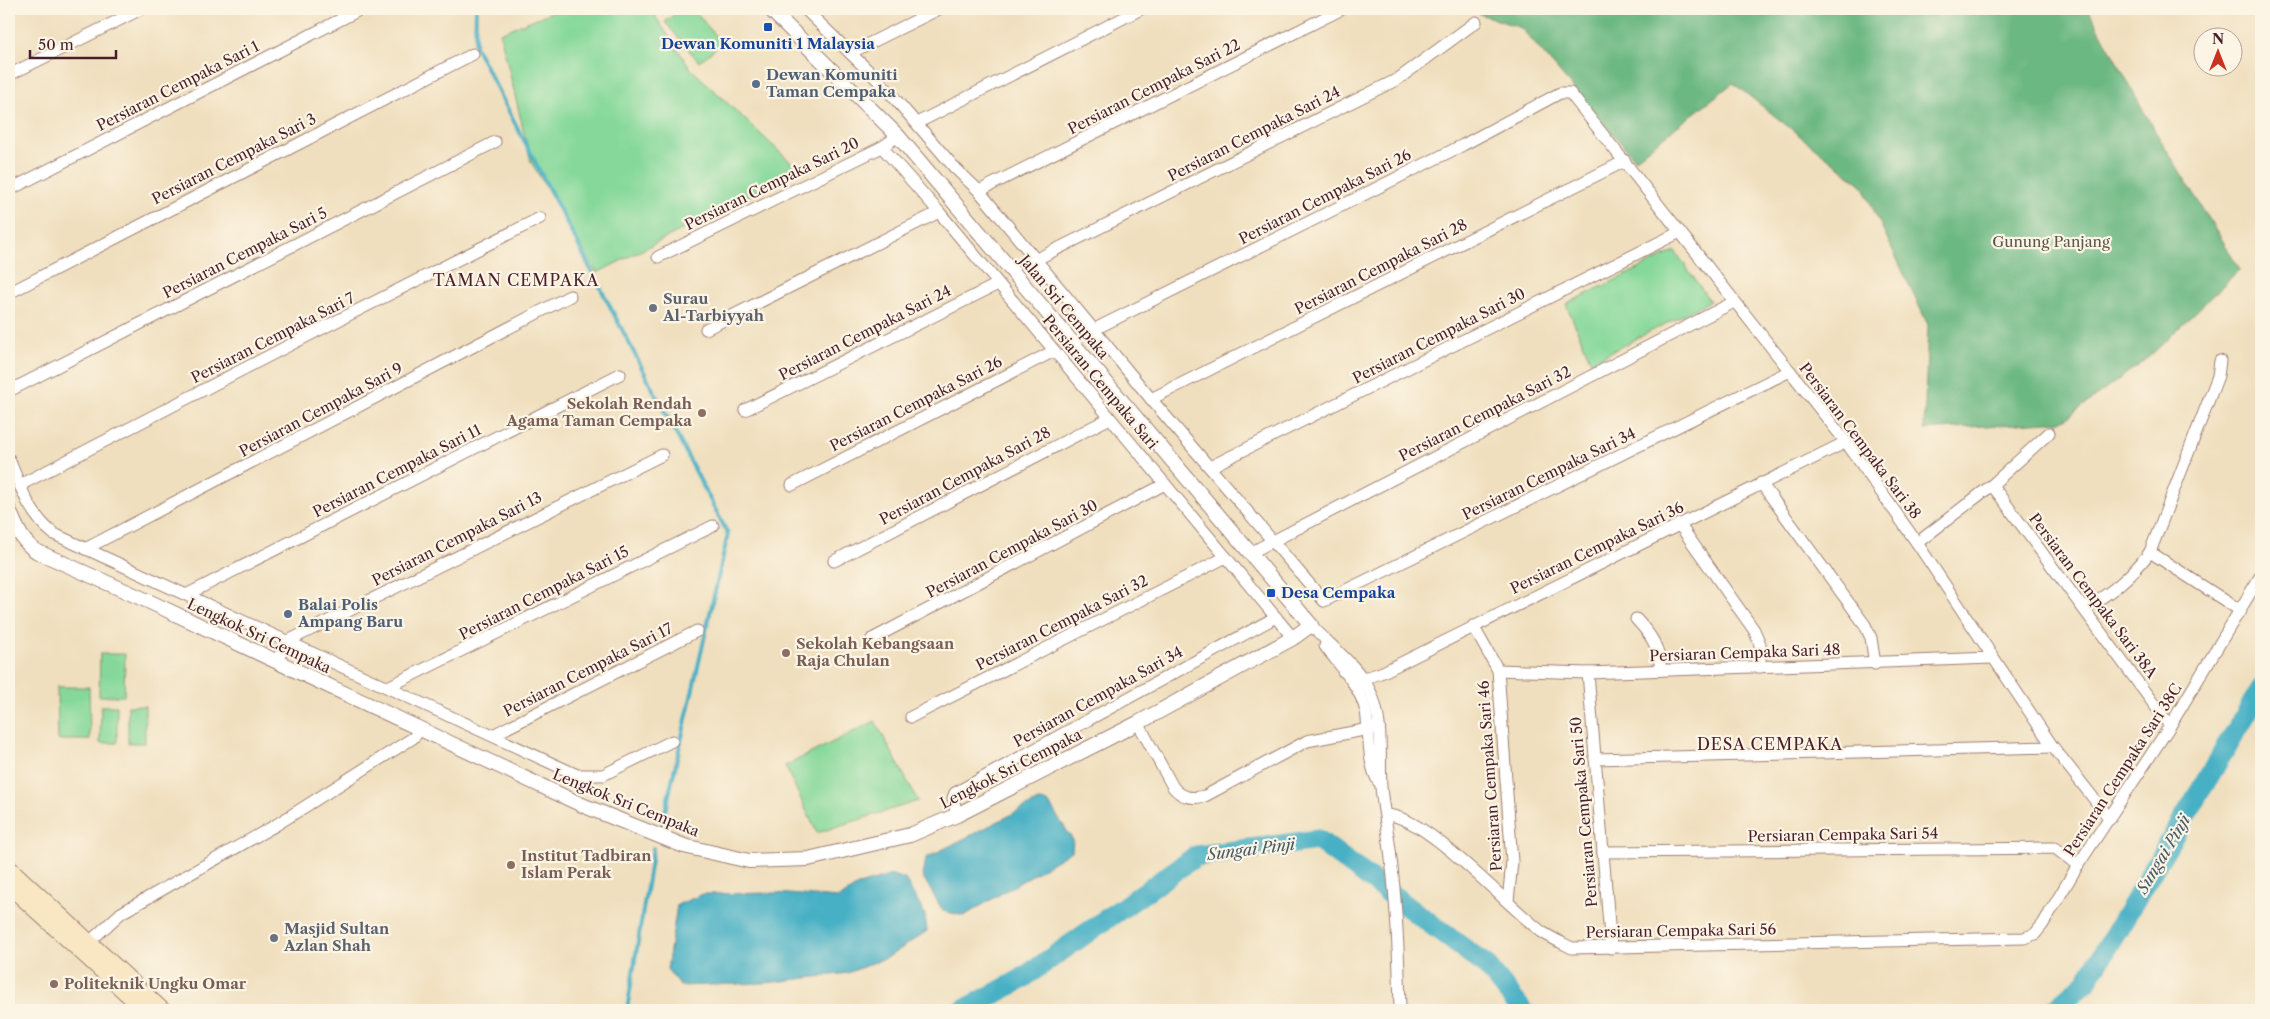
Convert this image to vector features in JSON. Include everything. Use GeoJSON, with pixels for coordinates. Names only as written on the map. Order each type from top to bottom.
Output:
{"type":"FeatureCollection","features":[{"type":"Feature","properties":{"kind":"main road"},"geometry":{"type":"LineString","coordinates":[[9,868],[145,1010]]}},
{"type":"Feature","properties":{"kind":"main road"},"geometry":{"type":"LineString","coordinates":[[9,884],[162,1010]]}},
{"type":"Feature","properties":{"kind":"street"},"geometry":{"type":"LineString","coordinates":[[9,76],[141,9]]}},
{"type":"Feature","properties":{"kind":"street","name":"Persiaran Cempaka Sari 1"},"geometry":{"type":"LineString","coordinates":[[9,190],[361,9]]}},
{"type":"Feature","properties":{"kind":"street","name":"Jalan Sri Cempaka"},"geometry":{"type":"LineString","coordinates":[[770,9],[898,136],[1250,554],[1311,625],[1322,637],[1330,642],[1362,679],[1371,694],[1371,726]]}},
{"type":"Feature","properties":{"kind":"street"},"geometry":{"type":"LineString","coordinates":[[805,9],[884,86],[954,167],[979,191],[1037,259],[1151,400],[1273,541]]}},
{"type":"Feature","properties":{"kind":"street"},"geometry":{"type":"LineString","coordinates":[[850,53],[939,9]]}},
{"type":"Feature","properties":{"kind":"street"},"geometry":{"type":"LineString","coordinates":[[917,123],[1141,9]]}},
{"type":"Feature","properties":{"kind":"street","name":"Persiaran Cempaka Sari 22"},"geometry":{"type":"LineString","coordinates":[[979,191],[1342,9]]}},
{"type":"Feature","properties":{"kind":"street","name":"Persiaran Cempaka Sari 24"},"geometry":{"type":"LineString","coordinates":[[1037,259],[1398,78],[1476,22]]}},
{"type":"Feature","properties":{"kind":"street","name":"Persiaran Cempaka Sari 3"},"geometry":{"type":"LineString","coordinates":[[9,293],[473,54]]}},
{"type":"Feature","properties":{"kind":"street","name":"Persiaran Cempaka Sari 38"},"geometry":{"type":"LineString","coordinates":[[1570,92],[1846,442],[1917,543],[2053,747],[2110,818]]}},
{"type":"Feature","properties":{"kind":"street","name":"Persiaran Cempaka Sari 26"},"geometry":{"type":"LineString","coordinates":[[1093,330],[1464,145],[1560,93],[1570,92]]}},
{"type":"Feature","properties":{"kind":"street","name":"Persiaran Cempaka Sari 20"},"geometry":{"type":"LineString","coordinates":[[658,257],[882,147],[898,136]]}},
{"type":"Feature","properties":{"kind":"street","name":"Persiaran Cempaka Sari 5"},"geometry":{"type":"LineString","coordinates":[[9,391],[495,142]]}},
{"type":"Feature","properties":{"kind":"street","name":"Persiaran Cempaka Sari"},"geometry":{"type":"LineString","coordinates":[[882,147],[939,212],[1293,638]]}},
{"type":"Feature","properties":{"kind":"street","name":"Persiaran Cempaka Sari 28"},"geometry":{"type":"LineString","coordinates":[[1151,400],[1625,161]]}},
{"type":"Feature","properties":{"kind":"street"},"geometry":{"type":"LineString","coordinates":[[706,329],[939,212]]}},
{"type":"Feature","properties":{"kind":"street","name":"Persiaran Cempaka Sari 7"},"geometry":{"type":"LineString","coordinates":[[20,485],[312,333],[540,218]]}},
{"type":"Feature","properties":{"kind":"street","name":"Persiaran Cempaka Sari 30"},"geometry":{"type":"LineString","coordinates":[[1210,467],[1680,232]]}},
{"type":"Feature","properties":{"kind":"street","name":"Persiaran Cempaka Sari 24"},"geometry":{"type":"LineString","coordinates":[[745,410],[998,284]]}},
{"type":"Feature","properties":{"kind":"street","name":"Persiaran Cempaka Sari 9"},"geometry":{"type":"LineString","coordinates":[[85,549],[570,296]]}},
{"type":"Feature","properties":{"kind":"street","name":"Persiaran Cempaka Sari 32"},"geometry":{"type":"LineString","coordinates":[[1250,554],[1734,302]]}},
{"type":"Feature","properties":{"kind":"street","name":"Persiaran Cempaka Sari 26"},"geometry":{"type":"LineString","coordinates":[[792,485],[1054,351]]}},
{"type":"Feature","properties":{"kind":"street"},"geometry":{"type":"LineString","coordinates":[[2084,609],[2116,589],[2136,570],[2150,552],[2218,376],[2220,361]]}},
{"type":"Feature","properties":{"kind":"street","name":"Persiaran Cempaka Sari 34"},"geometry":{"type":"LineString","coordinates":[[1273,541],[1321,598],[1327,601],[1790,372]]}},
{"type":"Feature","properties":{"kind":"street","name":"Persiaran Cempaka Sari 11"},"geometry":{"type":"LineString","coordinates":[[188,594],[620,374]]}},
{"type":"Feature","properties":{"kind":"street","name":"Persiaran Cempaka Sari 28"},"geometry":{"type":"LineString","coordinates":[[834,561],[1110,418]]}},
{"type":"Feature","properties":{"kind":"street"},"geometry":{"type":"LineString","coordinates":[[1917,543],[1992,485],[2049,434]]}},
{"type":"Feature","properties":{"kind":"street","name":"Persiaran Cempaka Sari 36"},"geometry":{"type":"LineString","coordinates":[[1362,679],[1383,672],[1846,442]]}},
{"type":"Feature","properties":{"kind":"street","name":"Persiaran Cempaka Sari 13"},"geometry":{"type":"LineString","coordinates":[[288,641],[662,455]]}},
{"type":"Feature","properties":{"kind":"street"},"geometry":{"type":"LineString","coordinates":[[9,459],[35,516],[43,526],[54,534],[188,594],[577,775],[603,775],[672,741]]}},
{"type":"Feature","properties":{"kind":"street"},"geometry":{"type":"LineString","coordinates":[[1761,483],[1865,625],[1871,638],[1876,664]]}},
{"type":"Feature","properties":{"kind":"street","name":"Persiaran Cempaka Sari 30"},"geometry":{"type":"LineString","coordinates":[[872,640],[1165,484]]}},
{"type":"Feature","properties":{"kind":"street","name":"Persiaran Cempaka Sari 38A"},"geometry":{"type":"LineString","coordinates":[[1992,485],[2170,726]]}},
{"type":"Feature","properties":{"kind":"street","name":"Lengkok Sri Cempaka"},"geometry":{"type":"LineString","coordinates":[[9,510],[21,536],[27,545],[36,551],[582,805],[684,846],[749,861],[808,859],[910,835],[957,815],[1138,723],[1293,638],[1311,625]]}},
{"type":"Feature","properties":{"kind":"street"},"geometry":{"type":"LineString","coordinates":[[1679,524],[1754,630],[1760,644],[1760,667]]}},
{"type":"Feature","properties":{"kind":"street","name":"Persiaran Cempaka Sari 15"},"geometry":{"type":"LineString","coordinates":[[388,687],[713,526]]}},
{"type":"Feature","properties":{"kind":"street"},"geometry":{"type":"LineString","coordinates":[[2150,552],[2241,611]]}},
{"type":"Feature","properties":{"kind":"street","name":"Persiaran Cempaka Sari 32"},"geometry":{"type":"LineString","coordinates":[[911,717],[1226,557]]}},
{"type":"Feature","properties":{"kind":"street","name":"Persiaran Cempaka Sari 38C"},"geometry":{"type":"LineString","coordinates":[[2024,938],[2035,934],[2170,726],[2261,575]]}},
{"type":"Feature","properties":{"kind":"street","name":"Persiaran Cempaka Sari 34"},"geometry":{"type":"LineString","coordinates":[[957,815],[953,798],[955,793],[1276,617]]}},
{"type":"Feature","properties":{"kind":"street"},"geometry":{"type":"LineString","coordinates":[[1636,619],[1652,636],[1658,652],[1661,670]]}},
{"type":"Feature","properties":{"kind":"street","name":"Persiaran Cempaka Sari 46"},"geometry":{"type":"LineString","coordinates":[[1474,626],[1498,670],[1512,862],[1508,901]]}},
{"type":"Feature","properties":{"kind":"street","name":"Persiaran Cempaka Sari 17"},"geometry":{"type":"LineString","coordinates":[[493,735],[697,631]]}},
{"type":"Feature","properties":{"kind":"street","name":"Jalan Sri Cempaka"},"geometry":{"type":"LineString","coordinates":[[1322,637],[1324,645],[1362,699],[1371,726],[1386,815],[1391,861],[1400,1010]]}},
{"type":"Feature","properties":{"kind":"street"},"geometry":{"type":"LineString","coordinates":[[276,662],[288,641]]}},
{"type":"Feature","properties":{"kind":"street","name":"Persiaran Cempaka Sari 48"},"geometry":{"type":"LineString","coordinates":[[1498,670],[1588,673],[1876,664],[1992,658]]}},
{"type":"Feature","properties":{"kind":"street"},"geometry":{"type":"LineString","coordinates":[[1343,671],[1352,677],[1362,679]]}},
{"type":"Feature","properties":{"kind":"street","name":"Persiaran Cempaka Sari 50"},"geometry":{"type":"LineString","coordinates":[[1588,673],[1611,948]]}},
{"type":"Feature","properties":{"kind":"street"},"geometry":{"type":"LineString","coordinates":[[1138,723],[1173,787],[1186,798],[1205,796],[1307,741],[1371,726]]}},
{"type":"Feature","properties":{"kind":"street"},"geometry":{"type":"LineString","coordinates":[[84,947],[121,913],[307,806],[413,738],[420,730]]}},
{"type":"Feature","properties":{"kind":"street"},"geometry":{"type":"LineString","coordinates":[[1595,759],[2053,747]]}},
{"type":"Feature","properties":{"kind":"street","name":"Persiaran Cempaka Sari 56"},"geometry":{"type":"LineString","coordinates":[[1386,815],[1396,815],[1434,837],[1542,932],[1572,948],[2024,938]]}},
{"type":"Feature","properties":{"kind":"street","name":"Persiaran Cempaka Sari 54"},"geometry":{"type":"LineString","coordinates":[[1603,852],[2055,848],[2078,865]]}},
{"type":"Feature","properties":{"kind":"green space"},"geometry":{"type":"Polygon","coordinates":[[[559,9],[664,9],[655,16],[691,69],[799,170],[597,273],[531,162],[500,33],[559,9]]]}},
{"type":"Feature","properties":{"kind":"green space"},"geometry":{"type":"Polygon","coordinates":[[[681,9],[693,9],[722,43],[699,62],[665,22],[681,9]]]}},
{"type":"Feature","properties":{"kind":"green space","name":"Gunung Panjang"},"geometry":{"type":"Polygon","coordinates":[[[1465,9],[2088,9],[2152,126],[2240,269],[2150,356],[2063,421],[1924,430],[1928,325],[1862,185],[1733,83],[1635,159],[1521,28],[1465,9]]]}},
{"type":"Feature","properties":{"kind":"green space"},"geometry":{"type":"Polygon","coordinates":[[[1675,251],[1710,301],[1591,362],[1566,304],[1675,251]]]}},
{"type":"Feature","properties":{"kind":"green space"},"geometry":{"type":"Polygon","coordinates":[[[100,654],[125,654],[124,696],[99,696],[100,654]]]}},
{"type":"Feature","properties":{"kind":"green space"},"geometry":{"type":"Polygon","coordinates":[[[57,687],[89,687],[90,740],[58,740],[57,687]]]}},
{"type":"Feature","properties":{"kind":"green space"},"geometry":{"type":"Polygon","coordinates":[[[101,706],[117,706],[117,743],[100,743],[101,706]]]}},
{"type":"Feature","properties":{"kind":"green space"},"geometry":{"type":"Polygon","coordinates":[[[128,706],[145,706],[145,743],[128,743],[128,706]]]}},
{"type":"Feature","properties":{"kind":"green space"},"geometry":{"type":"Polygon","coordinates":[[[875,721],[918,801],[817,833],[785,766],[875,721]]]}},
{"type":"Feature","properties":{"kind":"water"},"geometry":{"type":"Polygon","coordinates":[[[1038,801],[1048,802],[1073,840],[1072,851],[964,916],[943,911],[923,877],[926,858],[1038,801]]]}},
{"type":"Feature","properties":{"kind":"water"},"geometry":{"type":"Polygon","coordinates":[[[892,875],[905,879],[925,915],[927,931],[890,956],[848,973],[766,983],[680,986],[667,969],[677,905],[703,894],[777,893],[839,898],[859,885],[892,875]]]}},
{"type":"Feature","properties":{"kind":"waterway"},"geometry":{"type":"LineString","coordinates":[[476,9],[475,46],[728,534],[662,825]]}},
{"type":"Feature","properties":{"kind":"waterway","name":"Sungai Pinji"},"geometry":{"type":"LineString","coordinates":[[2053,1010],[2086,982],[2261,689]]}},
{"type":"Feature","properties":{"kind":"waterway","name":"Sungai Pinji"},"geometry":{"type":"LineString","coordinates":[[964,1010],[1020,980],[1196,856],[1318,840],[1486,965],[1522,1010]]}},
{"type":"Feature","properties":{"kind":"waterway"},"geometry":{"type":"LineString","coordinates":[[627,1010],[653,848]]}},
{"type":"Feature","properties":{"kind":"place","name":"Dewan Komuniti 1 Malaysia"},"geometry":{"type":"Point","coordinates":[768,27]}},
{"type":"Feature","properties":{"kind":"place","name":"Dewan Komuniti Taman Cempaka"},"geometry":{"type":"Point","coordinates":[756,84]}},
{"type":"Feature","properties":{"kind":"place","name":"Surau Al-Tarbiyyah"},"geometry":{"type":"Point","coordinates":[653,308]}},
{"type":"Feature","properties":{"kind":"place","name":"Sekolah Rendah Agama Taman Cempaka"},"geometry":{"type":"Point","coordinates":[702,413]}},
{"type":"Feature","properties":{"kind":"place","name":"Desa Cempaka"},"geometry":{"type":"Point","coordinates":[1271,593]}},
{"type":"Feature","properties":{"kind":"place","name":"Balai Polis Ampang Baru"},"geometry":{"type":"Point","coordinates":[288,614]}},
{"type":"Feature","properties":{"kind":"place","name":"Sekolah Kebangsaan Raja Chulan"},"geometry":{"type":"Point","coordinates":[786,653]}},
{"type":"Feature","properties":{"kind":"place","name":"Institut Tadbiran Islam Perak"},"geometry":{"type":"Point","coordinates":[511,865]}},
{"type":"Feature","properties":{"kind":"place","name":"Masjid Sultan Azlan Shah"},"geometry":{"type":"Point","coordinates":[274,938]}},
{"type":"Feature","properties":{"kind":"place","name":"Politeknik Ungku Omar"},"geometry":{"type":"Point","coordinates":[54,984]}},
{"type":"Feature","properties":{"kind":"district","name":"TAMAN CEMPAKA"},"geometry":{"type":"Point","coordinates":[516,280]}},
{"type":"Feature","properties":{"kind":"district","name":"DESA CEMPAKA"},"geometry":{"type":"Point","coordinates":[1770,744]}}]}
